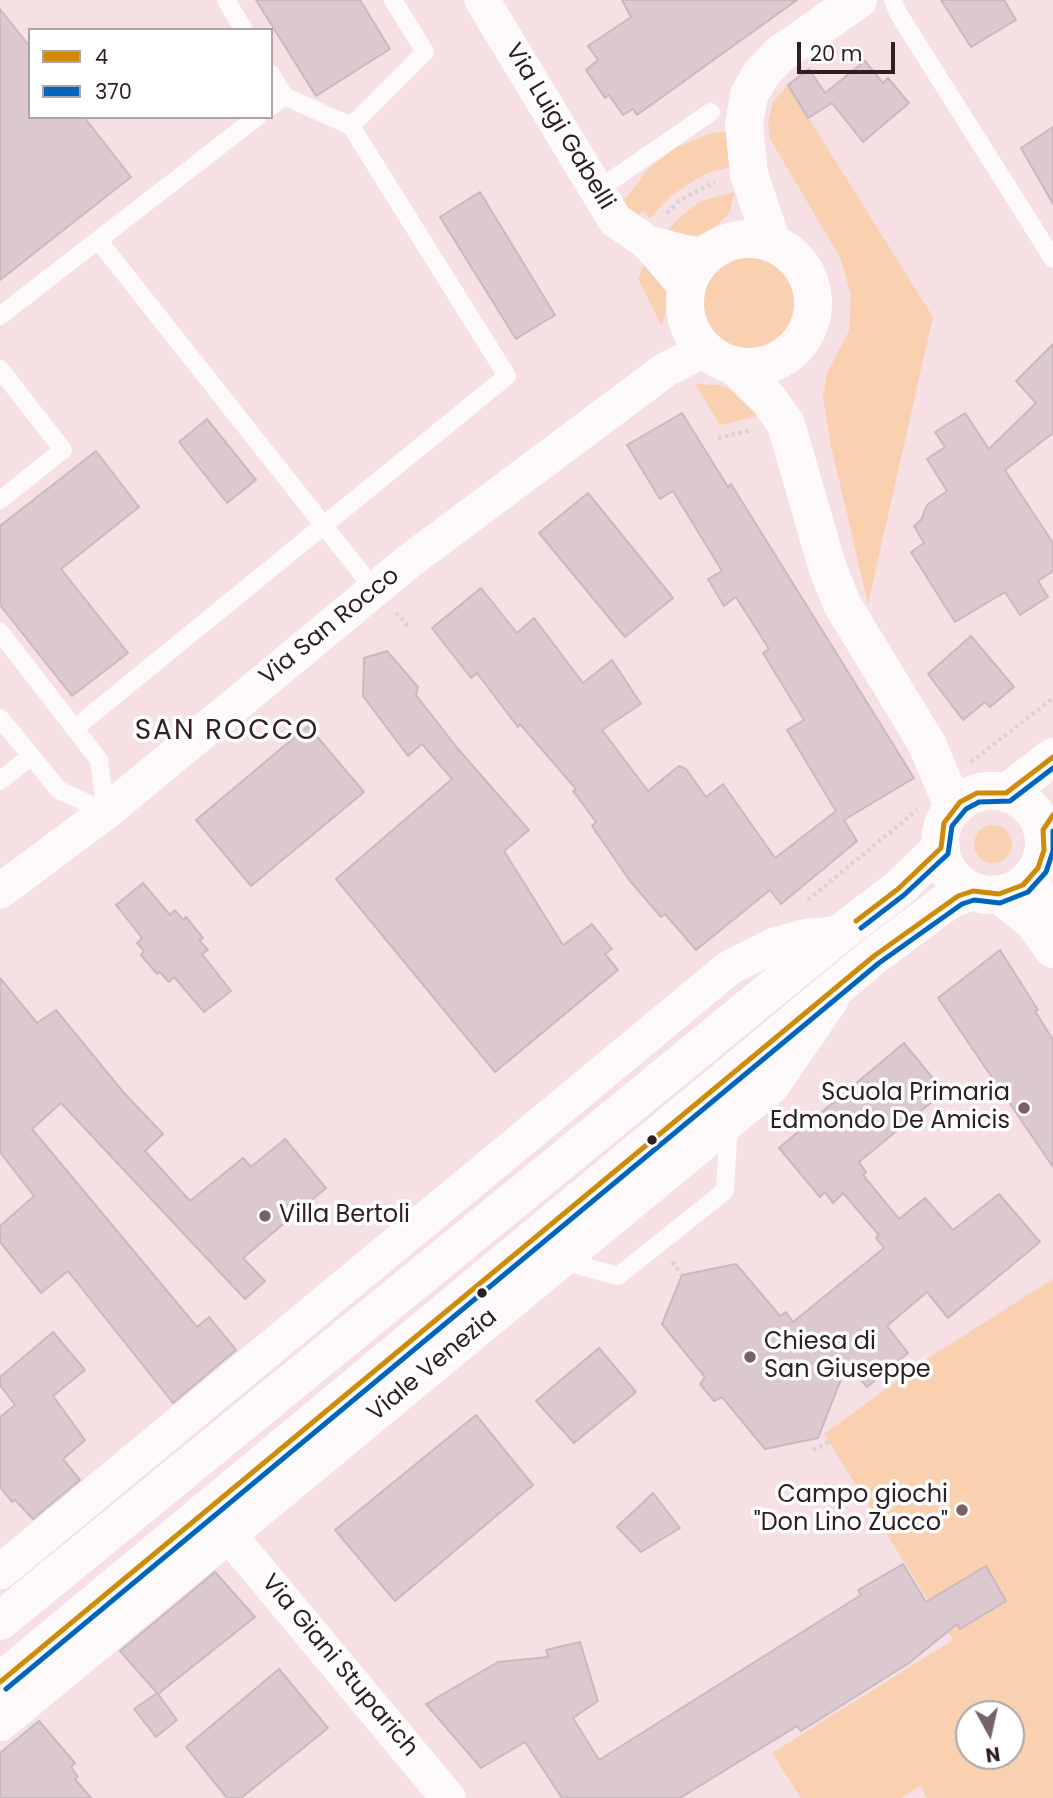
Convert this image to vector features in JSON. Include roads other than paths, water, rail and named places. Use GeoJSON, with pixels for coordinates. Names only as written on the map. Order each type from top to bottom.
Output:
{"type":"FeatureCollection","features":[{"type":"Feature","properties":{"kind":"main road"},"geometry":{"type":"LineString","coordinates":[[858,0],[780,54],[755,84],[744,124],[724,257],[684,304],[711,351],[770,401],[770,427],[788,461],[842,604],[927,744],[965,791],[1025,802],[1048,823],[1044,850],[1001,887]]}},
{"type":"Feature","properties":{"kind":"main road"},"geometry":{"type":"LineString","coordinates":[[724,257],[789,253],[803,268],[811,286],[814,305],[810,325],[800,343],[790,380],[770,427]]}},
{"type":"Feature","properties":{"kind":"main road"},"geometry":{"type":"LineString","coordinates":[[711,351],[770,364],[800,343]]}},
{"type":"Feature","properties":{"kind":"main road"},"geometry":{"type":"LineString","coordinates":[[1049,942],[1001,887],[952,876],[945,864],[941,848],[942,830],[965,791],[1053,757]]}},
{"type":"Feature","properties":{"kind":"main road"},"geometry":{"type":"LineString","coordinates":[[0,1622],[838,934],[898,889],[941,848]]}},
{"type":"Feature","properties":{"kind":"main road","name":"Viale Venezia"},"geometry":{"type":"LineString","coordinates":[[0,1682],[841,985],[949,900],[1001,887]]}},
{"type":"Feature","properties":{"kind":"street","name":"Via Luigi Gabelli"},"geometry":{"type":"LineString","coordinates":[[482,0],[615,220],[655,231],[724,257]]}},
{"type":"Feature","properties":{"kind":"street","name":"Via San Rocco"},"geometry":{"type":"LineString","coordinates":[[0,891],[106,812],[374,589],[665,370],[711,351]]}},
{"type":"Feature","properties":{"kind":"street"},"geometry":{"type":"LineString","coordinates":[[0,1572],[730,968],[774,945],[808,936],[838,934]]}},
{"type":"Feature","properties":{"kind":"street","name":"Viale Venezia"},"geometry":{"type":"LineString","coordinates":[[0,1724],[771,1087],[841,985]]}},
{"type":"Feature","properties":{"kind":"street","name":"Via Giani Stuparich"},"geometry":{"type":"LineString","coordinates":[[229,1535],[448,1798]]}},
{"type":"Feature","properties":{"kind":"lane"},"geometry":{"type":"LineString","coordinates":[[226,0],[243,28]]}},
{"type":"Feature","properties":{"kind":"lane"},"geometry":{"type":"LineString","coordinates":[[351,126],[425,52],[393,0]]}},
{"type":"Feature","properties":{"kind":"lane"},"geometry":{"type":"LineString","coordinates":[[893,0],[898,13],[1053,258]]}},
{"type":"Feature","properties":{"kind":"lane"},"geometry":{"type":"LineString","coordinates":[[75,728],[508,376],[351,126],[278,101],[273,82]]}},
{"type":"Feature","properties":{"kind":"lane"},"geometry":{"type":"LineString","coordinates":[[596,191],[711,112]]}},
{"type":"Feature","properties":{"kind":"lane"},"geometry":{"type":"LineString","coordinates":[[0,316],[254,119]]}},
{"type":"Feature","properties":{"kind":"lane"},"geometry":{"type":"LineString","coordinates":[[97,240],[374,589]]}},
{"type":"Feature","properties":{"kind":"lane"},"geometry":{"type":"LineString","coordinates":[[0,369],[63,450],[0,500]]}},
{"type":"Feature","properties":{"kind":"lane"},"geometry":{"type":"LineString","coordinates":[[0,632],[99,760],[106,812]]}},
{"type":"Feature","properties":{"kind":"lane"},"geometry":{"type":"LineString","coordinates":[[0,718],[59,790],[106,812]]}},
{"type":"Feature","properties":{"kind":"lane"},"geometry":{"type":"LineString","coordinates":[[0,781],[31,756]]}},
{"type":"Feature","properties":{"kind":"lane"},"geometry":{"type":"LineString","coordinates":[[560,1260],[618,1276],[725,1191],[729,1122]]}},
{"type":"Feature","properties":{"kind":"place","name":"Scuola Primaria Edmondo De Amicis"},"geometry":{"type":"Point","coordinates":[1024,1108]}},
{"type":"Feature","properties":{"kind":"place","name":"Villa Bertoli"},"geometry":{"type":"Point","coordinates":[265,1216]}},
{"type":"Feature","properties":{"kind":"place","name":"Chiesa di San Giuseppe"},"geometry":{"type":"Point","coordinates":[750,1357]}},
{"type":"Feature","properties":{"kind":"place","name":"Campo giochi \"Don Lino Zucco\""},"geometry":{"type":"Point","coordinates":[962,1510]}},
{"type":"Feature","properties":{"kind":"district","name":"SAN ROCCO"},"geometry":{"type":"Point","coordinates":[227,732]}}]}
